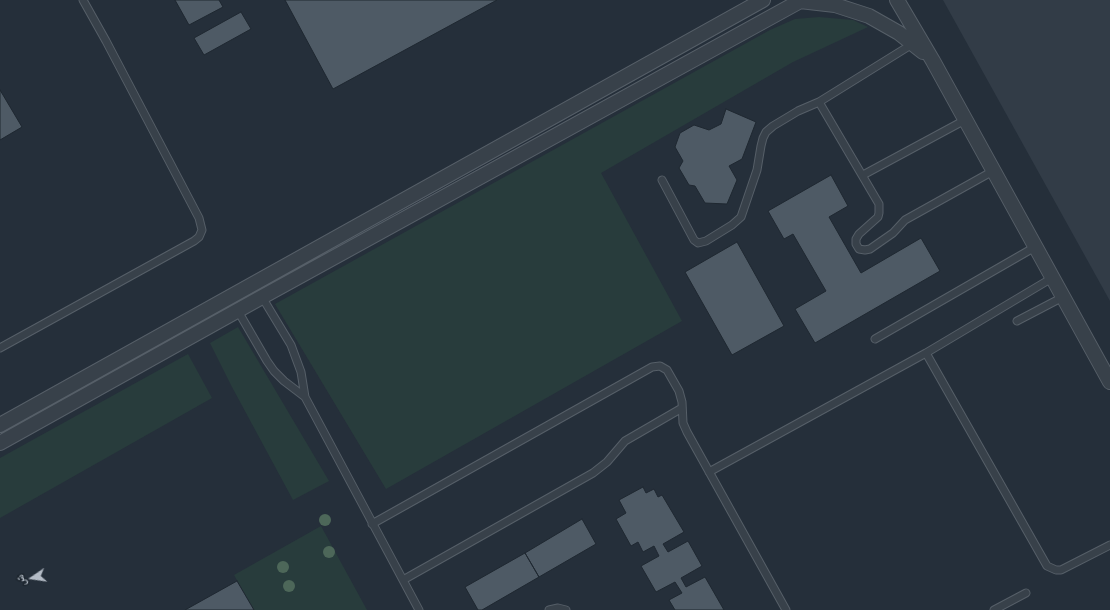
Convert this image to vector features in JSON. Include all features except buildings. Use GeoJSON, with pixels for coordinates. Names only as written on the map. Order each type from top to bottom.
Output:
{"type":"FeatureCollection","features":[{"type":"Feature","properties":{"kind":"street"},"geometry":{"type":"LineString","coordinates":[[0,425],[763,0]]}},
{"type":"Feature","properties":{"kind":"street"},"geometry":{"type":"LineString","coordinates":[[0,443],[801,0],[835,5],[884,23],[914,43],[933,61]]}},
{"type":"Feature","properties":{"kind":"street"},"geometry":{"type":"LineString","coordinates":[[897,0],[933,61],[1110,382]]}},
{"type":"Feature","properties":{"kind":"street"},"geometry":{"type":"LineString","coordinates":[[254,283],[262,297]]}},
{"type":"Feature","properties":{"kind":"street"},"geometry":{"type":"LineString","coordinates":[[230,297],[238,311]]}},
{"type":"Feature","properties":{"kind":"lane"},"geometry":{"type":"LineString","coordinates":[[0,348],[194,241],[199,237],[202,230],[199,218],[83,0]]}},
{"type":"Feature","properties":{"kind":"lane"},"geometry":{"type":"LineString","coordinates":[[662,180],[694,240],[698,243],[706,241],[732,225],[741,217],[757,170],[761,146],[766,132],[772,126],[798,111],[819,102],[914,43]]}},
{"type":"Feature","properties":{"kind":"lane"},"geometry":{"type":"LineString","coordinates":[[819,102],[877,200],[879,209],[878,217],[876,221],[859,234],[856,239],[856,244],[859,249],[870,249],[889,236],[905,220],[993,171]]}},
{"type":"Feature","properties":{"kind":"lane"},"geometry":{"type":"LineString","coordinates":[[862,175],[965,120]]}},
{"type":"Feature","properties":{"kind":"lane"},"geometry":{"type":"LineString","coordinates":[[875,339],[1035,247]]}},
{"type":"Feature","properties":{"kind":"lane"},"geometry":{"type":"LineString","coordinates":[[709,472],[926,353],[1052,278]]}},
{"type":"Feature","properties":{"kind":"lane"},"geometry":{"type":"LineString","coordinates":[[262,297],[291,345],[301,372],[305,397],[418,610]]}},
{"type":"Feature","properties":{"kind":"lane"},"geometry":{"type":"LineString","coordinates":[[1017,322],[1063,297]]}},
{"type":"Feature","properties":{"kind":"lane"},"geometry":{"type":"LineString","coordinates":[[238,311],[274,371],[284,381],[305,397]]}},
{"type":"Feature","properties":{"kind":"lane"},"geometry":{"type":"LineString","coordinates":[[926,353],[1047,566],[1056,570],[1061,570],[1110,545]]}},
{"type":"Feature","properties":{"kind":"lane"},"geometry":{"type":"LineString","coordinates":[[372,524],[652,367],[660,366],[667,370],[679,391],[684,428],[786,610]]}},
{"type":"Feature","properties":{"kind":"lane"},"geometry":{"type":"LineString","coordinates":[[402,580],[593,473],[607,462],[625,441],[682,408]]}},
{"type":"Feature","properties":{"kind":"lane"},"geometry":{"type":"LineString","coordinates":[[994,610],[1026,593]]}},
{"type":"Feature","properties":{"kind":"lane"},"geometry":{"type":"LineString","coordinates":[[549,610],[558,608],[566,610]]}},
{"type":"Feature","properties":{"kind":"shaded area"},"geometry":{"type":"Polygon","coordinates":[[[943,0],[1110,0],[1110,301],[943,0]]]}},
{"type":"Feature","properties":{"kind":"green space"},"geometry":{"type":"Polygon","coordinates":[[[819,17],[853,20],[868,27],[793,62],[601,173],[682,321],[386,489],[275,304],[770,30],[795,19],[819,17]]]}},
{"type":"Feature","properties":{"kind":"green space"},"geometry":{"type":"Polygon","coordinates":[[[238,327],[329,481],[293,500],[210,343],[238,327]]]}},
{"type":"Feature","properties":{"kind":"green space"},"geometry":{"type":"Polygon","coordinates":[[[188,354],[212,398],[0,518],[0,458],[188,354]]]}},
{"type":"Feature","properties":{"kind":"green space"},"geometry":{"type":"Polygon","coordinates":[[[321,526],[367,610],[254,610],[234,575],[321,526]]]}}]}
